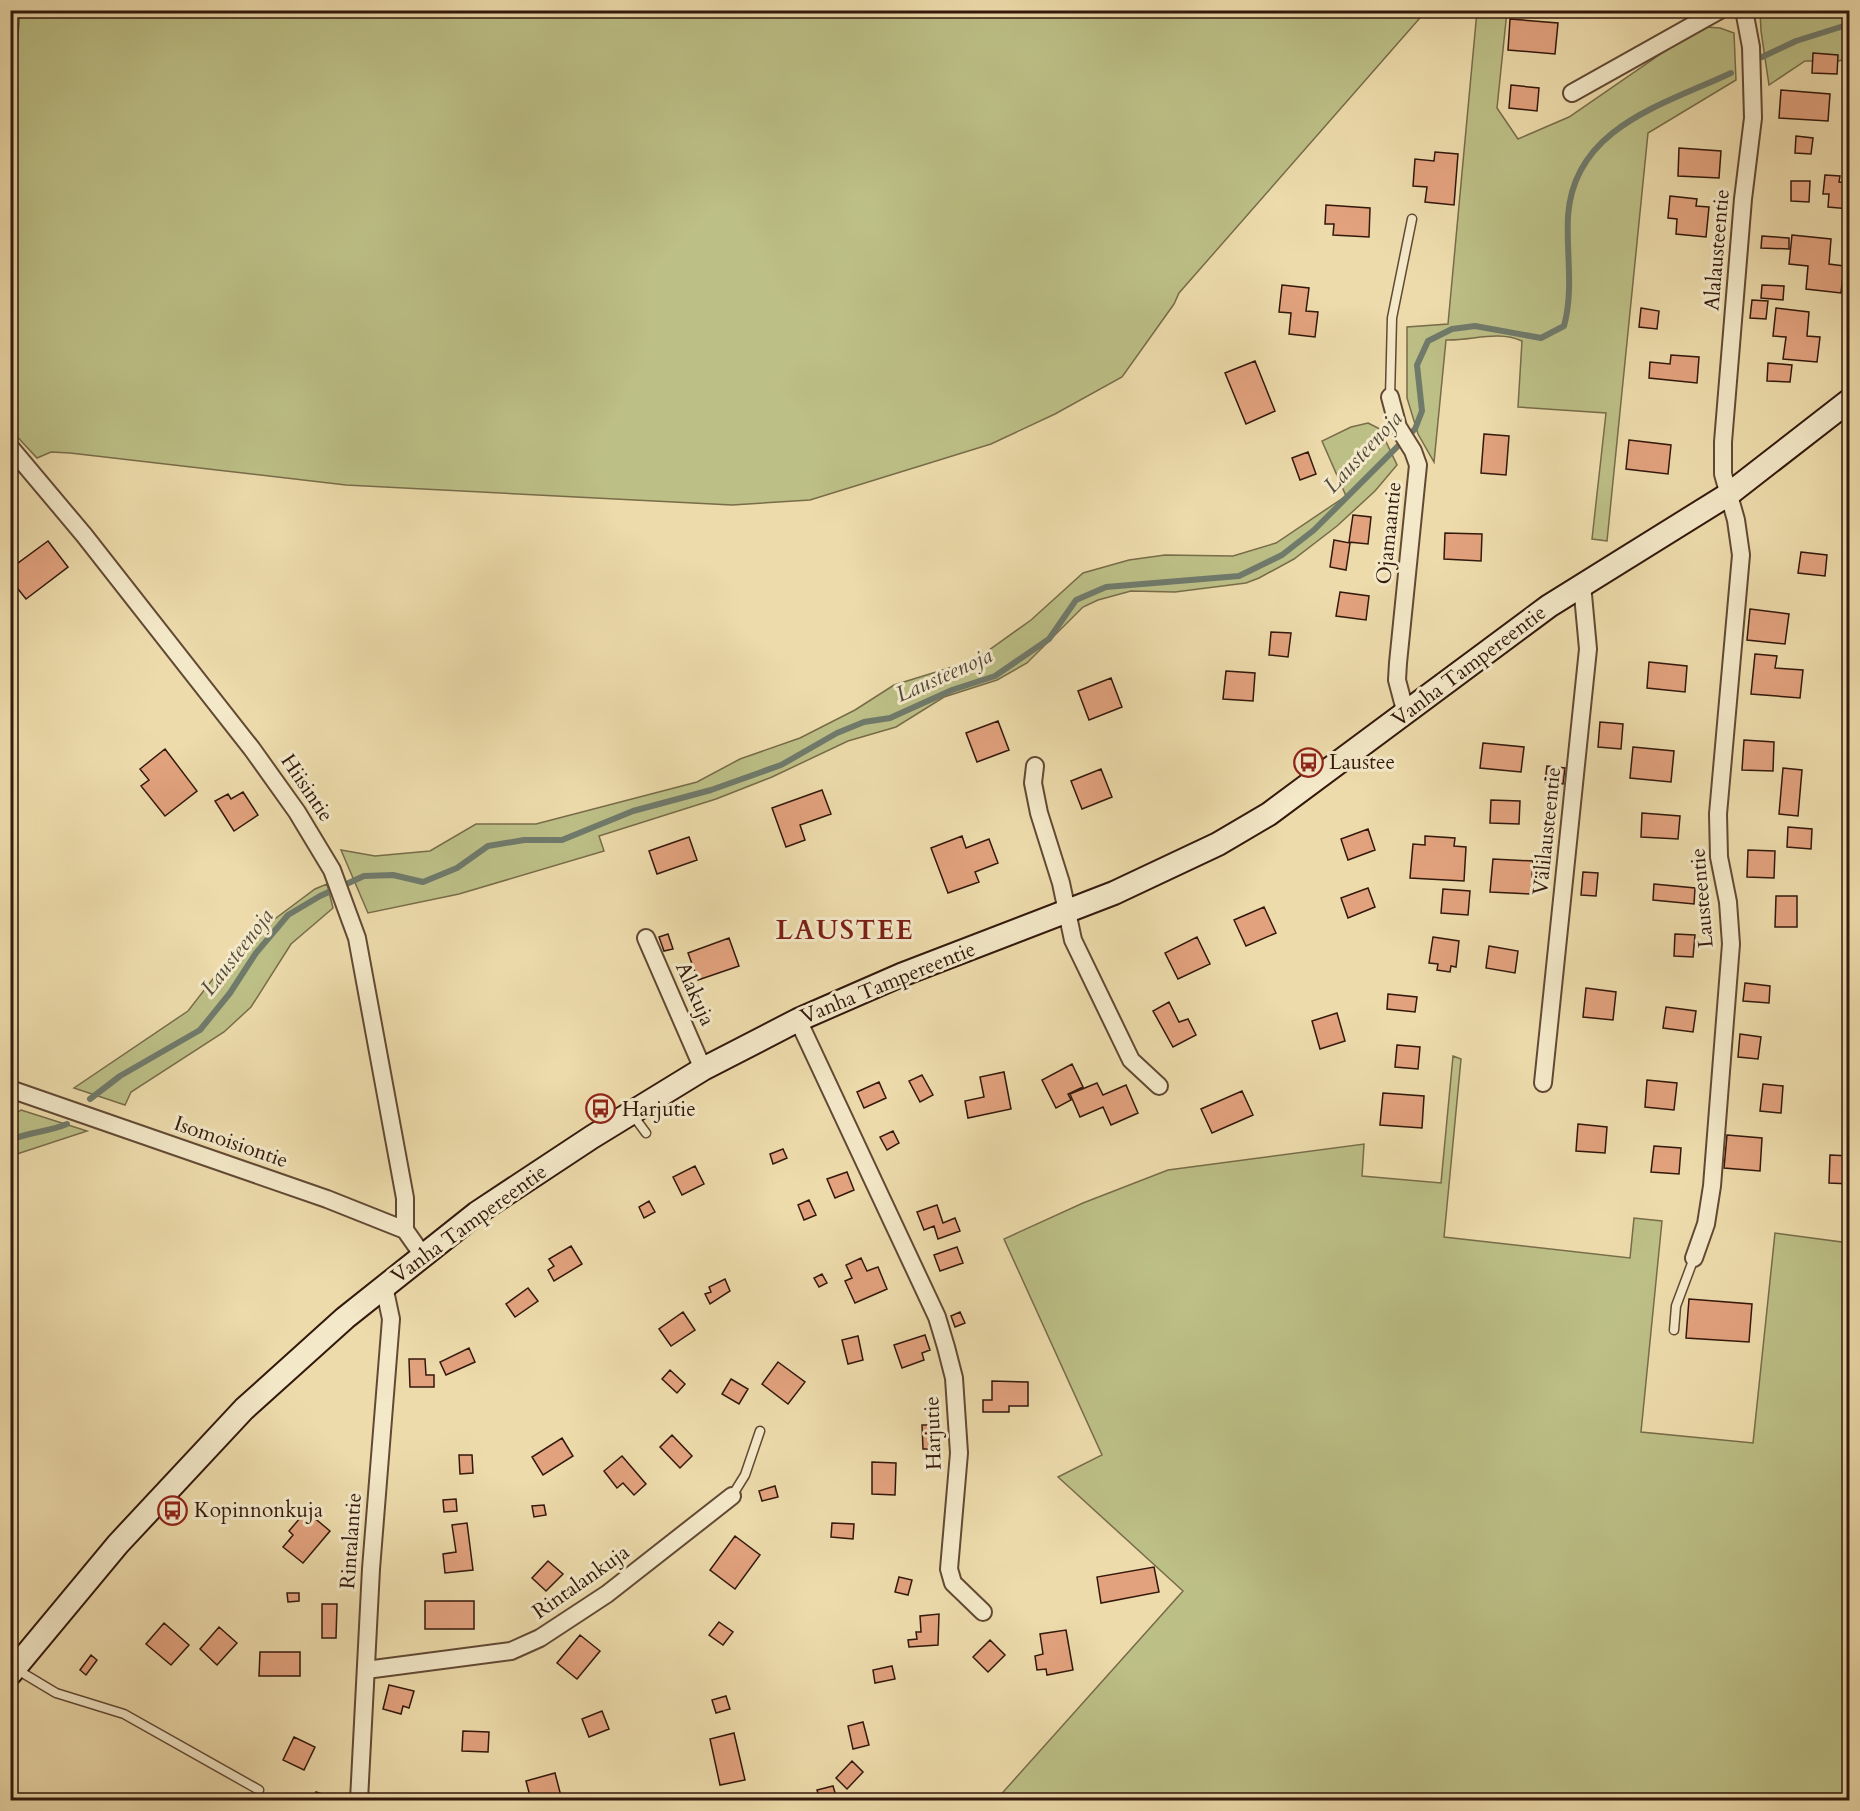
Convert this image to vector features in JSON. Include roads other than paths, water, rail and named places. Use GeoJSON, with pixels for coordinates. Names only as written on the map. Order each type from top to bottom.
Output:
{"type":"FeatureCollection","features":[{"type":"Feature","properties":{"kind":"main road","name":"Vanha Tampereentie"},"geometry":{"type":"LineString","coordinates":[[13,1671],[118,1544],[244,1409],[384,1286],[424,1257],[477,1213],[703,1069],[798,1020],[901,975],[1065,913],[1218,844],[1269,814],[1582,584],[1729,494],[1850,400]]}},
{"type":"Feature","properties":{"kind":"street"},"geometry":{"type":"LineString","coordinates":[[1572,93],[1720,10]]}},
{"type":"Feature","properties":{"kind":"street","name":"Alalausteentie"},"geometry":{"type":"LineString","coordinates":[[1729,494],[1723,474],[1723,442],[1743,199],[1753,118],[1751,47],[1744,10]]}},
{"type":"Feature","properties":{"kind":"street","name":"Ojamaantie"},"geometry":{"type":"LineString","coordinates":[[1390,397],[1398,427],[1413,451],[1418,465],[1419,480],[1397,680],[1406,714]]}},
{"type":"Feature","properties":{"kind":"street","name":"Hiisintie"},"geometry":{"type":"LineString","coordinates":[[10,447],[84,535],[252,748],[297,812],[334,876],[357,938],[405,1198],[405,1230]]}},
{"type":"Feature","properties":{"kind":"street","name":"Lausteentie"},"geometry":{"type":"LineString","coordinates":[[1694,1258],[1706,1224],[1712,1186],[1731,944],[1728,902],[1719,857],[1718,814],[1741,555],[1736,520],[1729,494]]}},
{"type":"Feature","properties":{"kind":"street","name":"Välilausteentie"},"geometry":{"type":"LineString","coordinates":[[1543,1083],[1588,649],[1582,584]]}},
{"type":"Feature","properties":{"kind":"street"},"geometry":{"type":"LineString","coordinates":[[1035,766],[1033,783],[1039,813],[1061,883],[1065,913],[1073,940],[1131,1060],[1159,1086]]}},
{"type":"Feature","properties":{"kind":"street","name":"Alakuja"},"geometry":{"type":"LineString","coordinates":[[646,938],[703,1069]]}},
{"type":"Feature","properties":{"kind":"street","name":"Harjutie"},"geometry":{"type":"LineString","coordinates":[[798,1020],[937,1317],[954,1378],[960,1453],[949,1569],[953,1583],[983,1612]]}},
{"type":"Feature","properties":{"kind":"street","name":"Isomoisiontie"},"geometry":{"type":"LineString","coordinates":[[10,1089],[327,1199],[405,1230]]}},
{"type":"Feature","properties":{"kind":"street"},"geometry":{"type":"LineString","coordinates":[[405,1230],[424,1257]]}},
{"type":"Feature","properties":{"kind":"street","name":"Rintalantie"},"geometry":{"type":"LineString","coordinates":[[359,1800],[391,1319],[384,1286]]}},
{"type":"Feature","properties":{"kind":"street","name":"Rintalankuja"},"geometry":{"type":"LineString","coordinates":[[366,1670],[511,1651],[540,1638],[607,1594],[732,1496]]}},
{"type":"Feature","properties":{"kind":"lane","name":"Ojamaantie"},"geometry":{"type":"LineString","coordinates":[[1390,397],[1392,318],[1412,219]]}},
{"type":"Feature","properties":{"kind":"lane"},"geometry":{"type":"LineString","coordinates":[[632,1113],[646,1133]]}},
{"type":"Feature","properties":{"kind":"lane","name":"Lausteentie"},"geometry":{"type":"LineString","coordinates":[[1674,1330],[1676,1306],[1694,1258]]}},
{"type":"Feature","properties":{"kind":"lane","name":"Rintalankuja"},"geometry":{"type":"LineString","coordinates":[[732,1496],[745,1475],[760,1431]]}},
{"type":"Feature","properties":{"kind":"lane"},"geometry":{"type":"LineString","coordinates":[[13,1671],[56,1693],[124,1714],[259,1790]]}},
{"type":"Feature","properties":{"kind":"waterway","name":"Lausteenoja"},"geometry":{"type":"LineString","coordinates":[[1762,57],[1796,41],[1850,24]]}},
{"type":"Feature","properties":{"kind":"waterway","name":"Lausteenoja"},"geometry":{"type":"LineString","coordinates":[[90,1099],[120,1076],[200,1030],[230,993],[256,953],[288,915],[320,896],[364,876],[393,875],[423,882],[457,868],[488,846],[524,840],[562,840],[633,811],[711,790],[781,765],[837,733],[864,722],[890,718],[952,690],[995,676],[1049,639],[1076,600],[1106,587],[1239,576],[1282,555],[1314,530],[1415,429],[1422,411],[1417,365],[1428,341],[1452,329],[1475,326],[1541,338],[1564,326],[1569,298],[1568,216],[1574,186],[1586,161],[1604,140],[1626,123],[1678,96],[1731,73]]}},
{"type":"Feature","properties":{"kind":"waterway","name":"Lausteenoja"},"geometry":{"type":"LineString","coordinates":[[10,1140],[67,1124]]}},
{"type":"Feature","properties":{"kind":"place","name":"Laustee"},"geometry":{"type":"Point","coordinates":[1308,762]}},
{"type":"Feature","properties":{"kind":"place","name":"Harjutie"},"geometry":{"type":"Point","coordinates":[601,1109]}},
{"type":"Feature","properties":{"kind":"place","name":"Kopinnonkuja"},"geometry":{"type":"Point","coordinates":[173,1510]}},
{"type":"Feature","properties":{"kind":"district","name":"LAUSTEE"},"geometry":{"type":"Point","coordinates":[845,930]}}]}
